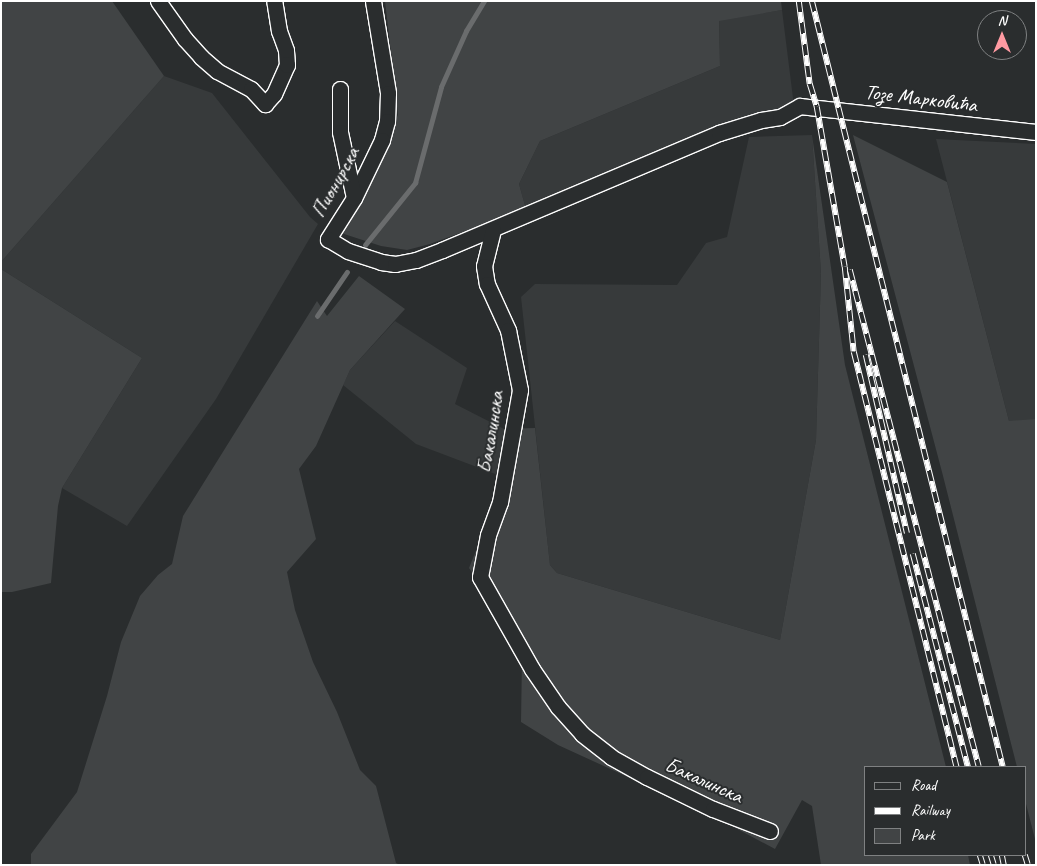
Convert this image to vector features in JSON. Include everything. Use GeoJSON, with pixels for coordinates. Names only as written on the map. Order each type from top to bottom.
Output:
{"type":"FeatureCollection","features":[{"type":"Feature","properties":{"kind":"street"},"geometry":{"type":"LineString","coordinates":[[158,1],[185,39],[201,57],[217,71],[251,90],[265,104],[274,94],[287,65],[286,50],[279,31],[274,1]]}},
{"type":"Feature","properties":{"kind":"street","name":"Пионирска"},"geometry":{"type":"LineString","coordinates":[[372,1],[388,93],[387,121],[382,140],[354,198],[328,239],[348,251],[381,262],[395,264],[416,260],[493,230]]}},
{"type":"Feature","properties":{"kind":"street"},"geometry":{"type":"LineString","coordinates":[[340,90],[340,132],[354,198]]}},
{"type":"Feature","properties":{"kind":"street","name":"Тозе Марковића"},"geometry":{"type":"LineString","coordinates":[[493,230],[719,134],[761,120],[780,117],[800,106],[1036,132]]}},
{"type":"Feature","properties":{"kind":"street","name":"Бакалинска"},"geometry":{"type":"LineString","coordinates":[[493,230],[484,266],[487,284],[508,330],[520,390],[500,502],[488,535],[480,577],[532,669],[558,707],[582,734],[611,757],[647,777],[713,809],[770,831]]}},
{"type":"Feature","properties":{"kind":"shaded area"},"geometry":{"type":"Polygon","coordinates":[[[782,10],[794,106],[751,114],[526,209],[519,184],[540,141],[720,66],[719,20],[782,10]]]}},
{"type":"Feature","properties":{"kind":"shaded area"},"geometry":{"type":"Polygon","coordinates":[[[164,76],[212,93],[310,217],[318,224],[216,399],[127,526],[62,488],[142,358],[1,269],[1,262],[164,76]]]}},
{"type":"Feature","properties":{"kind":"shaded area"},"geometry":{"type":"Polygon","coordinates":[[[812,135],[821,273],[816,440],[780,640],[557,573],[550,565],[521,297],[535,284],[677,285],[706,243],[727,237],[749,137],[812,135]]]}},
{"type":"Feature","properties":{"kind":"shaded area"},"geometry":{"type":"Polygon","coordinates":[[[936,139],[1036,144],[1036,422],[1009,421],[936,139]]]}},
{"type":"Feature","properties":{"kind":"shaded area"},"geometry":{"type":"Polygon","coordinates":[[[395,321],[467,368],[455,404],[504,429],[498,475],[416,444],[343,385],[350,370],[395,321]]]}},
{"type":"Feature","properties":{"kind":"green space"},"geometry":{"type":"Polygon","coordinates":[[[1,1],[112,1],[164,76],[1,262],[1,1]]]}},
{"type":"Feature","properties":{"kind":"green space"},"geometry":{"type":"Polygon","coordinates":[[[385,1],[781,1],[782,10],[719,21],[720,66],[540,141],[519,184],[526,209],[430,244],[407,250],[381,246],[341,233],[398,115],[385,1]]]}},
{"type":"Feature","properties":{"kind":"green space"},"geometry":{"type":"Polygon","coordinates":[[[812,135],[845,365],[946,766],[864,766],[864,856],[968,856],[970,865],[821,865],[812,806],[802,800],[775,849],[715,817],[558,745],[521,722],[522,657],[493,602],[469,568],[490,516],[504,429],[535,428],[550,565],[557,573],[780,640],[816,440],[821,273],[812,135]]]}},
{"type":"Feature","properties":{"kind":"green space"},"geometry":{"type":"Polygon","coordinates":[[[853,135],[947,182],[1009,421],[1036,419],[1036,843],[1027,808],[1027,766],[1017,766],[853,135]]]}},
{"type":"Feature","properties":{"kind":"green space"},"geometry":{"type":"Polygon","coordinates":[[[1,269],[142,358],[62,488],[58,506],[51,583],[12,592],[1,592],[1,269]]]}},
{"type":"Feature","properties":{"kind":"green space"},"geometry":{"type":"Polygon","coordinates":[[[359,276],[405,309],[350,370],[316,446],[299,469],[316,539],[287,572],[295,610],[313,662],[337,712],[360,770],[376,786],[396,863],[400,865],[31,865],[31,854],[77,792],[107,696],[121,642],[140,596],[158,575],[172,564],[183,516],[317,301],[327,316],[359,276]]]}},
{"type":"Feature","properties":{"kind":"waterway"},"geometry":{"type":"LineString","coordinates":[[365,245],[415,183],[441,87],[466,31],[484,1]]}},
{"type":"Feature","properties":{"kind":"waterway"},"geometry":{"type":"LineString","coordinates":[[317,316],[347,272]]}},
{"type":"Feature","properties":{"kind":"railway"},"geometry":{"type":"LineString","coordinates":[[799,1],[810,84],[817,107],[845,267],[854,352],[957,766]]}},
{"type":"Feature","properties":{"kind":"railway"},"geometry":{"type":"LineString","coordinates":[[812,1],[1003,766]]}},
{"type":"Feature","properties":{"kind":"railway"},"geometry":{"type":"LineString","coordinates":[[850,270],[979,766]]}},
{"type":"Feature","properties":{"kind":"railway"},"geometry":{"type":"LineString","coordinates":[[866,355],[907,533]]}},
{"type":"Feature","properties":{"kind":"railway"},"geometry":{"type":"LineString","coordinates":[[913,554],[968,766]]}},
{"type":"Feature","properties":{"kind":"railway"},"geometry":{"type":"LineString","coordinates":[[980,856],[983,865]]}},
{"type":"Feature","properties":{"kind":"railway"},"geometry":{"type":"LineString","coordinates":[[991,856],[994,865]]}},
{"type":"Feature","properties":{"kind":"railway"},"geometry":{"type":"LineString","coordinates":[[1002,856],[1004,865]]}},
{"type":"Feature","properties":{"kind":"railway"},"geometry":{"type":"LineString","coordinates":[[1025,856],[1028,865]]}}]}
